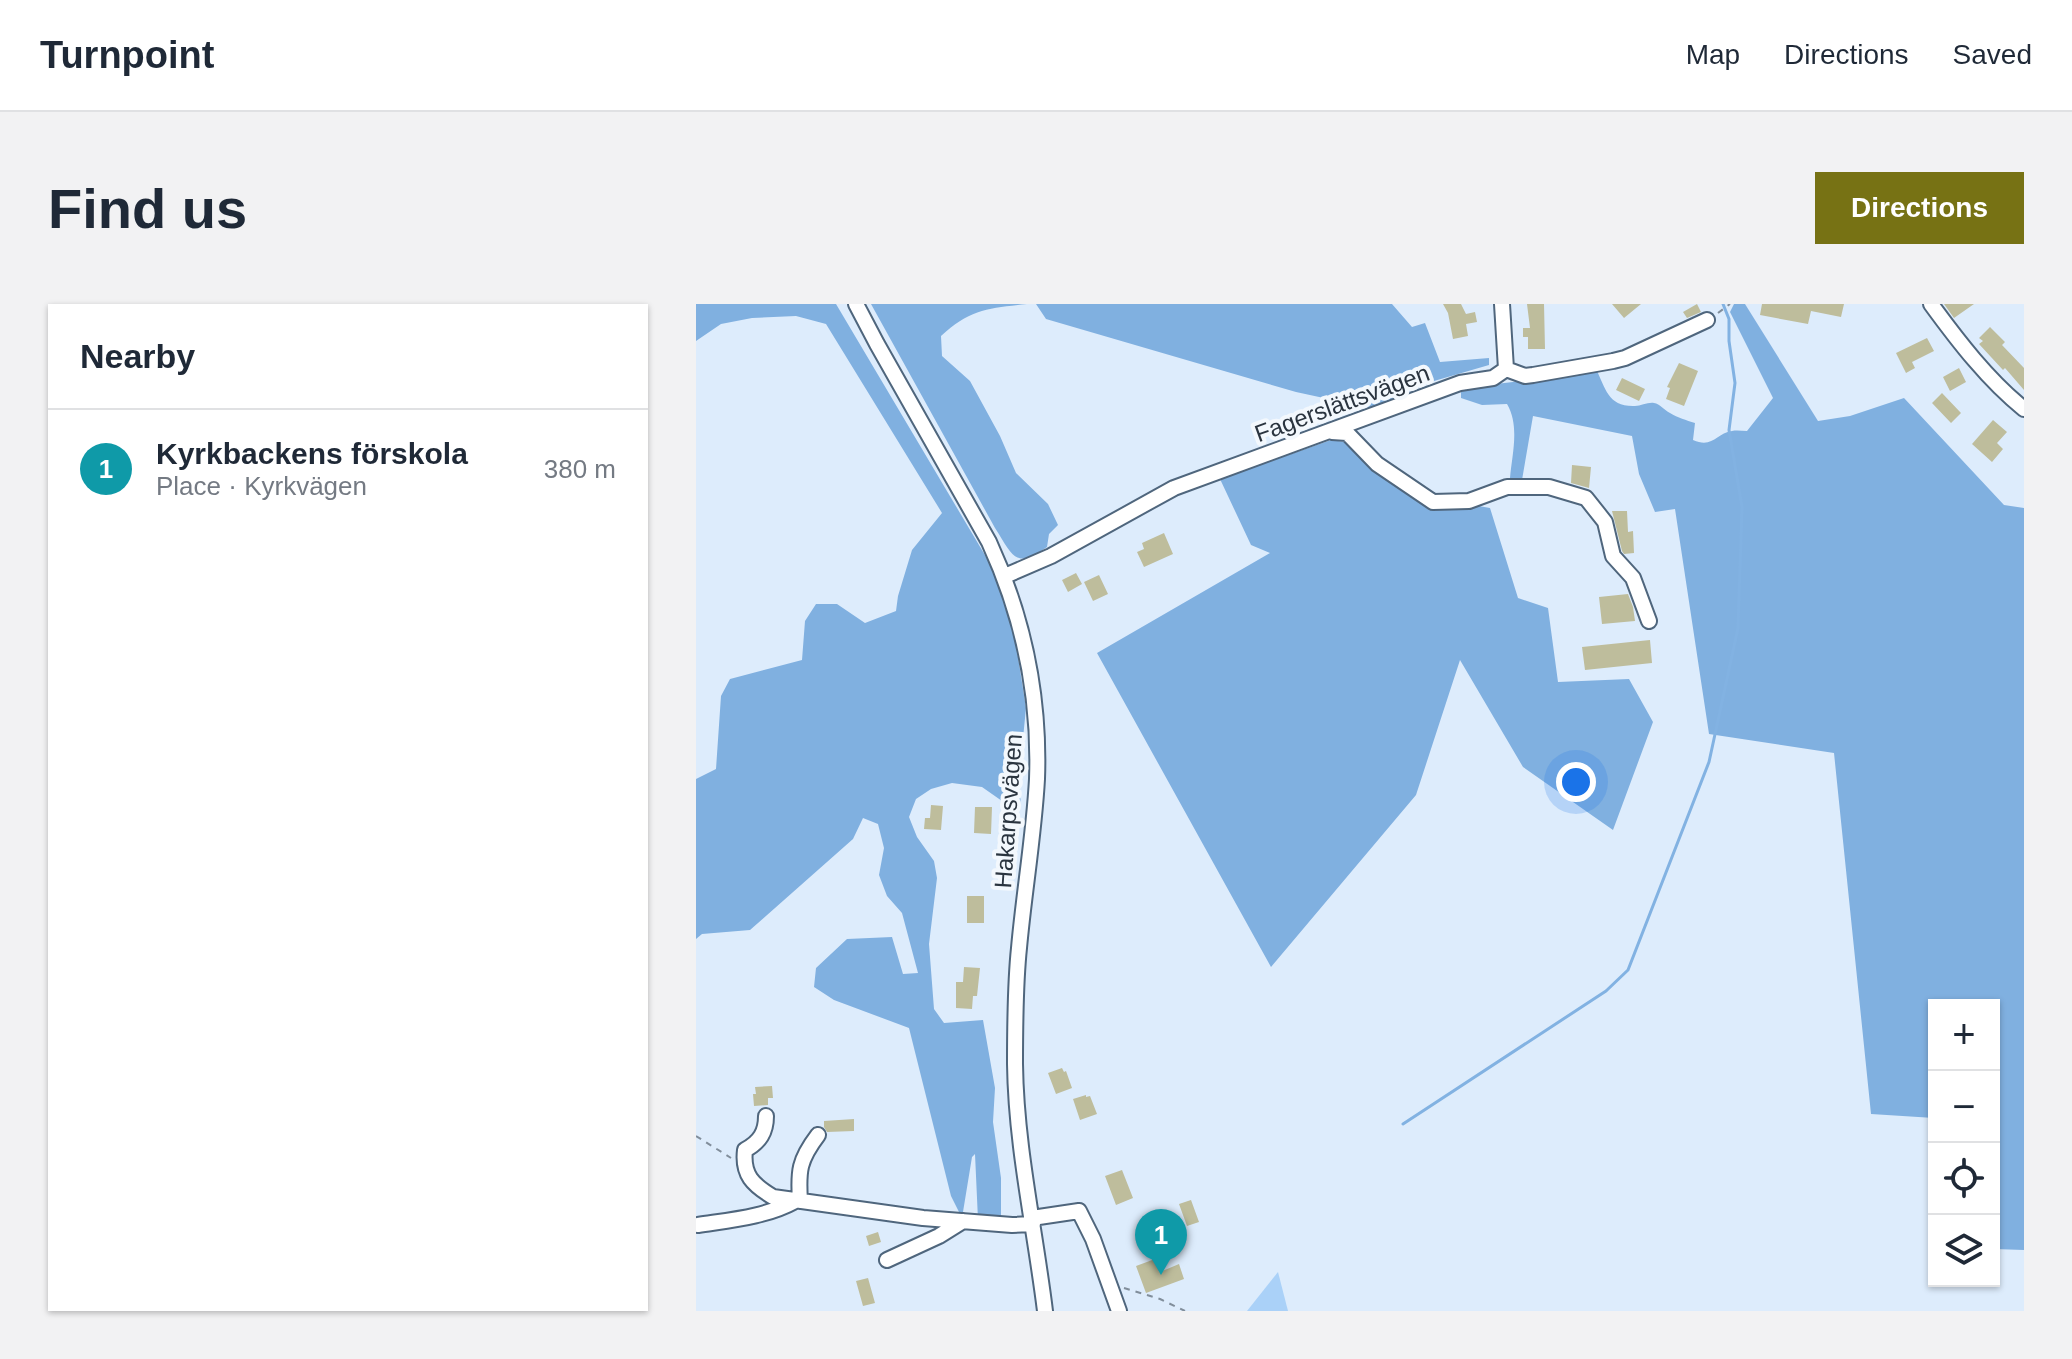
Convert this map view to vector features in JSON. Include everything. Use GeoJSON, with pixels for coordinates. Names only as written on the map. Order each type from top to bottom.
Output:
{"type":"FeatureCollection","features":[{"type":"Feature","properties":{"kind":"street","name":"Hakarpsvägen"},"geometry":{"type":"LineString","coordinates":[[856,304],[1005,576],[1029,667],[1037,779],[1016,977],[1015,1063],[1018,1122],[1045,1311]]}},
{"type":"Feature","properties":{"kind":"street"},"geometry":{"type":"LineString","coordinates":[[1502,304],[1506,369]]}},
{"type":"Feature","properties":{"kind":"street"},"geometry":{"type":"LineString","coordinates":[[1931,304],[1974,359],[2024,409]]}},
{"type":"Feature","properties":{"kind":"street","name":"Fagerslättsvägen"},"geometry":{"type":"LineString","coordinates":[[1005,576],[1051,556],[1174,488],[1460,383],[1493,378],[1506,369],[1525,376],[1625,358],[1712,317]]}},
{"type":"Feature","properties":{"kind":"street"},"geometry":{"type":"LineString","coordinates":[[1331,432],[1347,433],[1377,464],[1433,502],[1469,501],[1507,487],[1549,487],[1586,498],[1605,522],[1613,556],[1633,578],[1649,621]]}},
{"type":"Feature","properties":{"kind":"street"},"geometry":{"type":"LineString","coordinates":[[766,1116],[762,1135],[745,1150],[746,1173],[765,1192],[783,1199],[923,1218],[1012,1225],[1079,1211],[1093,1239],[1119,1311]]}},
{"type":"Feature","properties":{"kind":"street"},"geometry":{"type":"LineString","coordinates":[[797,1201],[802,1161],[818,1135]]}},
{"type":"Feature","properties":{"kind":"street"},"geometry":{"type":"LineString","coordinates":[[698,1225],[782,1208],[797,1201]]}},
{"type":"Feature","properties":{"kind":"street"},"geometry":{"type":"LineString","coordinates":[[887,1260],[963,1221]]}},
{"type":"Feature","properties":{"kind":"path"},"geometry":{"type":"LineString","coordinates":[[1712,317],[1729,304]]}},
{"type":"Feature","properties":{"kind":"path"},"geometry":{"type":"LineString","coordinates":[[696,1136],[732,1159],[746,1173]]}},
{"type":"Feature","properties":{"kind":"path"},"geometry":{"type":"LineString","coordinates":[[1108,1281],[1185,1311]]}},
{"type":"Feature","properties":{"kind":"shaded area"},"geometry":{"type":"Polygon","coordinates":[[[696,304],[836,304],[995,572],[1015,638],[1026,708],[1019,779],[1021,807],[1002,801],[982,787],[952,783],[931,789],[916,799],[909,817],[917,837],[934,861],[937,878],[929,944],[934,1009],[944,1023],[983,1020],[995,1088],[993,1122],[1001,1178],[1001,1216],[978,1220],[975,1154],[962,1218],[951,1196],[909,1028],[834,1000],[814,987],[816,968],[847,939],[892,937],[903,974],[918,973],[902,913],[887,896],[879,875],[884,848],[878,824],[863,818],[853,839],[750,930],[702,934],[696,939],[696,779],[716,769],[721,696],[730,679],[802,660],[805,621],[816,604],[837,604],[865,623],[896,611],[912,550],[942,513],[826,324],[796,316],[752,318],[721,324],[696,341],[696,304]]]}},
{"type":"Feature","properties":{"kind":"shaded area"},"geometry":{"type":"Polygon","coordinates":[[[871,304],[1027,304],[991,309],[961,320],[941,336],[942,356],[970,381],[1016,473],[1048,504],[1058,525],[1049,534],[1047,547],[1028,558],[1021,558],[1006,546],[871,304]]]}},
{"type":"Feature","properties":{"kind":"shaded area"},"geometry":{"type":"Polygon","coordinates":[[[1036,304],[1392,304],[1412,327],[1425,323],[1440,362],[1489,358],[1489,365],[1434,381],[1370,408],[1296,392],[1046,319],[1036,304]]]}},
{"type":"Feature","properties":{"kind":"shaded area"},"geometry":{"type":"Polygon","coordinates":[[[1734,304],[1745,304],[1818,421],[1850,416],[1904,398],[2004,505],[2024,508],[2024,1250],[2000,1249],[2000,999],[1928,999],[1928,1118],[1871,1114],[1834,753],[1709,734],[1675,509],[1655,512],[1639,474],[1632,436],[1533,416],[1522,480],[1510,478],[1514,431],[1507,404],[1482,405],[1461,398],[1461,388],[1565,376],[1596,369],[1613,400],[1626,406],[1654,403],[1695,423],[1693,440],[1705,443],[1727,432],[1747,431],[1773,398],[1730,312],[1734,304]]]}},
{"type":"Feature","properties":{"kind":"shaded area"},"geometry":{"type":"Polygon","coordinates":[[[1331,440],[1367,445],[1422,496],[1490,508],[1518,598],[1548,608],[1558,682],[1629,679],[1653,722],[1613,830],[1523,767],[1460,660],[1416,795],[1271,967],[1097,653],[1270,553],[1251,545],[1220,479],[1331,440]]]}},
{"type":"Feature","properties":{"kind":"shaded area"},"geometry":{"type":"Polygon","coordinates":[[[1278,1272],[1288,1311],[1247,1311],[1278,1272]]]}},
{"type":"Feature","properties":{"kind":"building"},"geometry":{"type":"Polygon","coordinates":[[[1443,304],[1461,304],[1466,314],[1475,312],[1477,322],[1466,324],[1468,336],[1453,339],[1443,304]]]}},
{"type":"Feature","properties":{"kind":"building"},"geometry":{"type":"Polygon","coordinates":[[[1527,304],[1544,304],[1545,349],[1528,349],[1528,337],[1523,337],[1523,328],[1530,328],[1527,304]]]}},
{"type":"Feature","properties":{"kind":"building"},"geometry":{"type":"Polygon","coordinates":[[[1612,304],[1641,304],[1624,318],[1612,304]]]}},
{"type":"Feature","properties":{"kind":"building"},"geometry":{"type":"Polygon","coordinates":[[[1697,304],[1701,312],[1687,318],[1683,312],[1697,304]]]}},
{"type":"Feature","properties":{"kind":"building"},"geometry":{"type":"Polygon","coordinates":[[[1762,304],[1844,304],[1841,317],[1811,311],[1808,324],[1760,315],[1762,304]]]}},
{"type":"Feature","properties":{"kind":"building"},"geometry":{"type":"Polygon","coordinates":[[[1944,304],[1974,304],[1954,318],[1944,304]]]}},
{"type":"Feature","properties":{"kind":"building"},"geometry":{"type":"Polygon","coordinates":[[[1990,327],[2024,368],[2024,390],[1979,344],[1983,341],[1979,338],[1990,327]]]}},
{"type":"Feature","properties":{"kind":"building"},"geometry":{"type":"Polygon","coordinates":[[[1927,338],[1934,351],[1912,362],[1915,368],[1906,373],[1896,353],[1927,338]]]}},
{"type":"Feature","properties":{"kind":"building"},"geometry":{"type":"Polygon","coordinates":[[[1679,363],[1698,371],[1684,406],[1666,399],[1670,388],[1667,387],[1679,363]]]}},
{"type":"Feature","properties":{"kind":"building"},"geometry":{"type":"Polygon","coordinates":[[[1959,368],[1966,382],[1950,391],[1943,377],[1959,368]]]}},
{"type":"Feature","properties":{"kind":"building"},"geometry":{"type":"Polygon","coordinates":[[[1622,378],[1645,389],[1639,401],[1616,390],[1622,378]]]}},
{"type":"Feature","properties":{"kind":"building"},"geometry":{"type":"Polygon","coordinates":[[[1942,393],[1961,413],[1951,423],[1932,403],[1942,393]]]}},
{"type":"Feature","properties":{"kind":"building"},"geometry":{"type":"Polygon","coordinates":[[[1993,420],[2007,432],[1997,443],[2003,449],[1992,462],[1972,444],[1993,420]]]}},
{"type":"Feature","properties":{"kind":"building"},"geometry":{"type":"Polygon","coordinates":[[[1572,465],[1591,467],[1589,488],[1571,483],[1572,465]]]}},
{"type":"Feature","properties":{"kind":"building"},"geometry":{"type":"Polygon","coordinates":[[[1612,511],[1627,511],[1628,532],[1633,531],[1634,553],[1624,554],[1622,551],[1612,511]]]}},
{"type":"Feature","properties":{"kind":"building"},"geometry":{"type":"Polygon","coordinates":[[[1164,533],[1173,554],[1144,567],[1137,552],[1144,549],[1142,543],[1164,533]]]}},
{"type":"Feature","properties":{"kind":"building"},"geometry":{"type":"Polygon","coordinates":[[[1076,573],[1082,584],[1068,592],[1062,580],[1076,573]]]}},
{"type":"Feature","properties":{"kind":"building"},"geometry":{"type":"Polygon","coordinates":[[[1099,575],[1108,594],[1093,601],[1084,582],[1099,575]]]}},
{"type":"Feature","properties":{"kind":"building"},"geometry":{"type":"Polygon","coordinates":[[[1628,594],[1635,621],[1602,624],[1599,597],[1628,594]]]}},
{"type":"Feature","properties":{"kind":"building"},"geometry":{"type":"Polygon","coordinates":[[[1650,640],[1652,663],[1585,670],[1582,647],[1650,640]]]}},
{"type":"Feature","properties":{"kind":"building"},"geometry":{"type":"Polygon","coordinates":[[[931,805],[943,806],[941,830],[924,829],[925,818],[930,818],[931,805]]]}},
{"type":"Feature","properties":{"kind":"building"},"geometry":{"type":"Polygon","coordinates":[[[975,807],[992,807],[991,834],[974,833],[975,807]]]}},
{"type":"Feature","properties":{"kind":"building"},"geometry":{"type":"Polygon","coordinates":[[[967,896],[984,896],[984,923],[967,923],[967,896]]]}},
{"type":"Feature","properties":{"kind":"building"},"geometry":{"type":"Polygon","coordinates":[[[964,967],[980,968],[977,996],[973,996],[972,1009],[956,1008],[956,982],[963,982],[964,967]]]}},
{"type":"Feature","properties":{"kind":"building"},"geometry":{"type":"Polygon","coordinates":[[[1062,1068],[1072,1088],[1056,1094],[1048,1073],[1062,1068]]]}},
{"type":"Feature","properties":{"kind":"building"},"geometry":{"type":"Polygon","coordinates":[[[772,1086],[773,1098],[768,1098],[768,1105],[754,1106],[755,1087],[772,1086]]]}},
{"type":"Feature","properties":{"kind":"building"},"geometry":{"type":"Polygon","coordinates":[[[1090,1096],[1097,1114],[1080,1120],[1073,1099],[1090,1096]]]}},
{"type":"Feature","properties":{"kind":"building"},"geometry":{"type":"Polygon","coordinates":[[[854,1119],[854,1131],[827,1132],[824,1127],[824,1121],[854,1119]]]}},
{"type":"Feature","properties":{"kind":"building"},"geometry":{"type":"Polygon","coordinates":[[[1122,1170],[1133,1198],[1116,1205],[1105,1176],[1122,1170]]]}},
{"type":"Feature","properties":{"kind":"building"},"geometry":{"type":"Polygon","coordinates":[[[1191,1200],[1199,1222],[1187,1226],[1179,1204],[1191,1200]]]}},
{"type":"Feature","properties":{"kind":"building"},"geometry":{"type":"Polygon","coordinates":[[[878,1232],[881,1242],[869,1246],[866,1236],[878,1232]]]}},
{"type":"Feature","properties":{"kind":"building"},"geometry":{"type":"Polygon","coordinates":[[[1155,1259],[1160,1272],[1179,1264],[1184,1279],[1146,1293],[1136,1266],[1155,1259]]]}},
{"type":"Feature","properties":{"kind":"building"},"geometry":{"type":"Polygon","coordinates":[[[868,1278],[875,1303],[863,1306],[856,1281],[868,1278]]]}},
{"type":"Feature","properties":{"kind":"waterway"},"geometry":{"type":"LineString","coordinates":[[1403,1124],[1606,991],[1628,970],[1709,762],[1738,628],[1742,507],[1729,430],[1735,383],[1729,319],[1723,304]]}},
{"type":"Feature","properties":{"kind":"place","name":"Kyrkbackens förskola"},"geometry":{"type":"Point","coordinates":[1161,1275]}}]}
